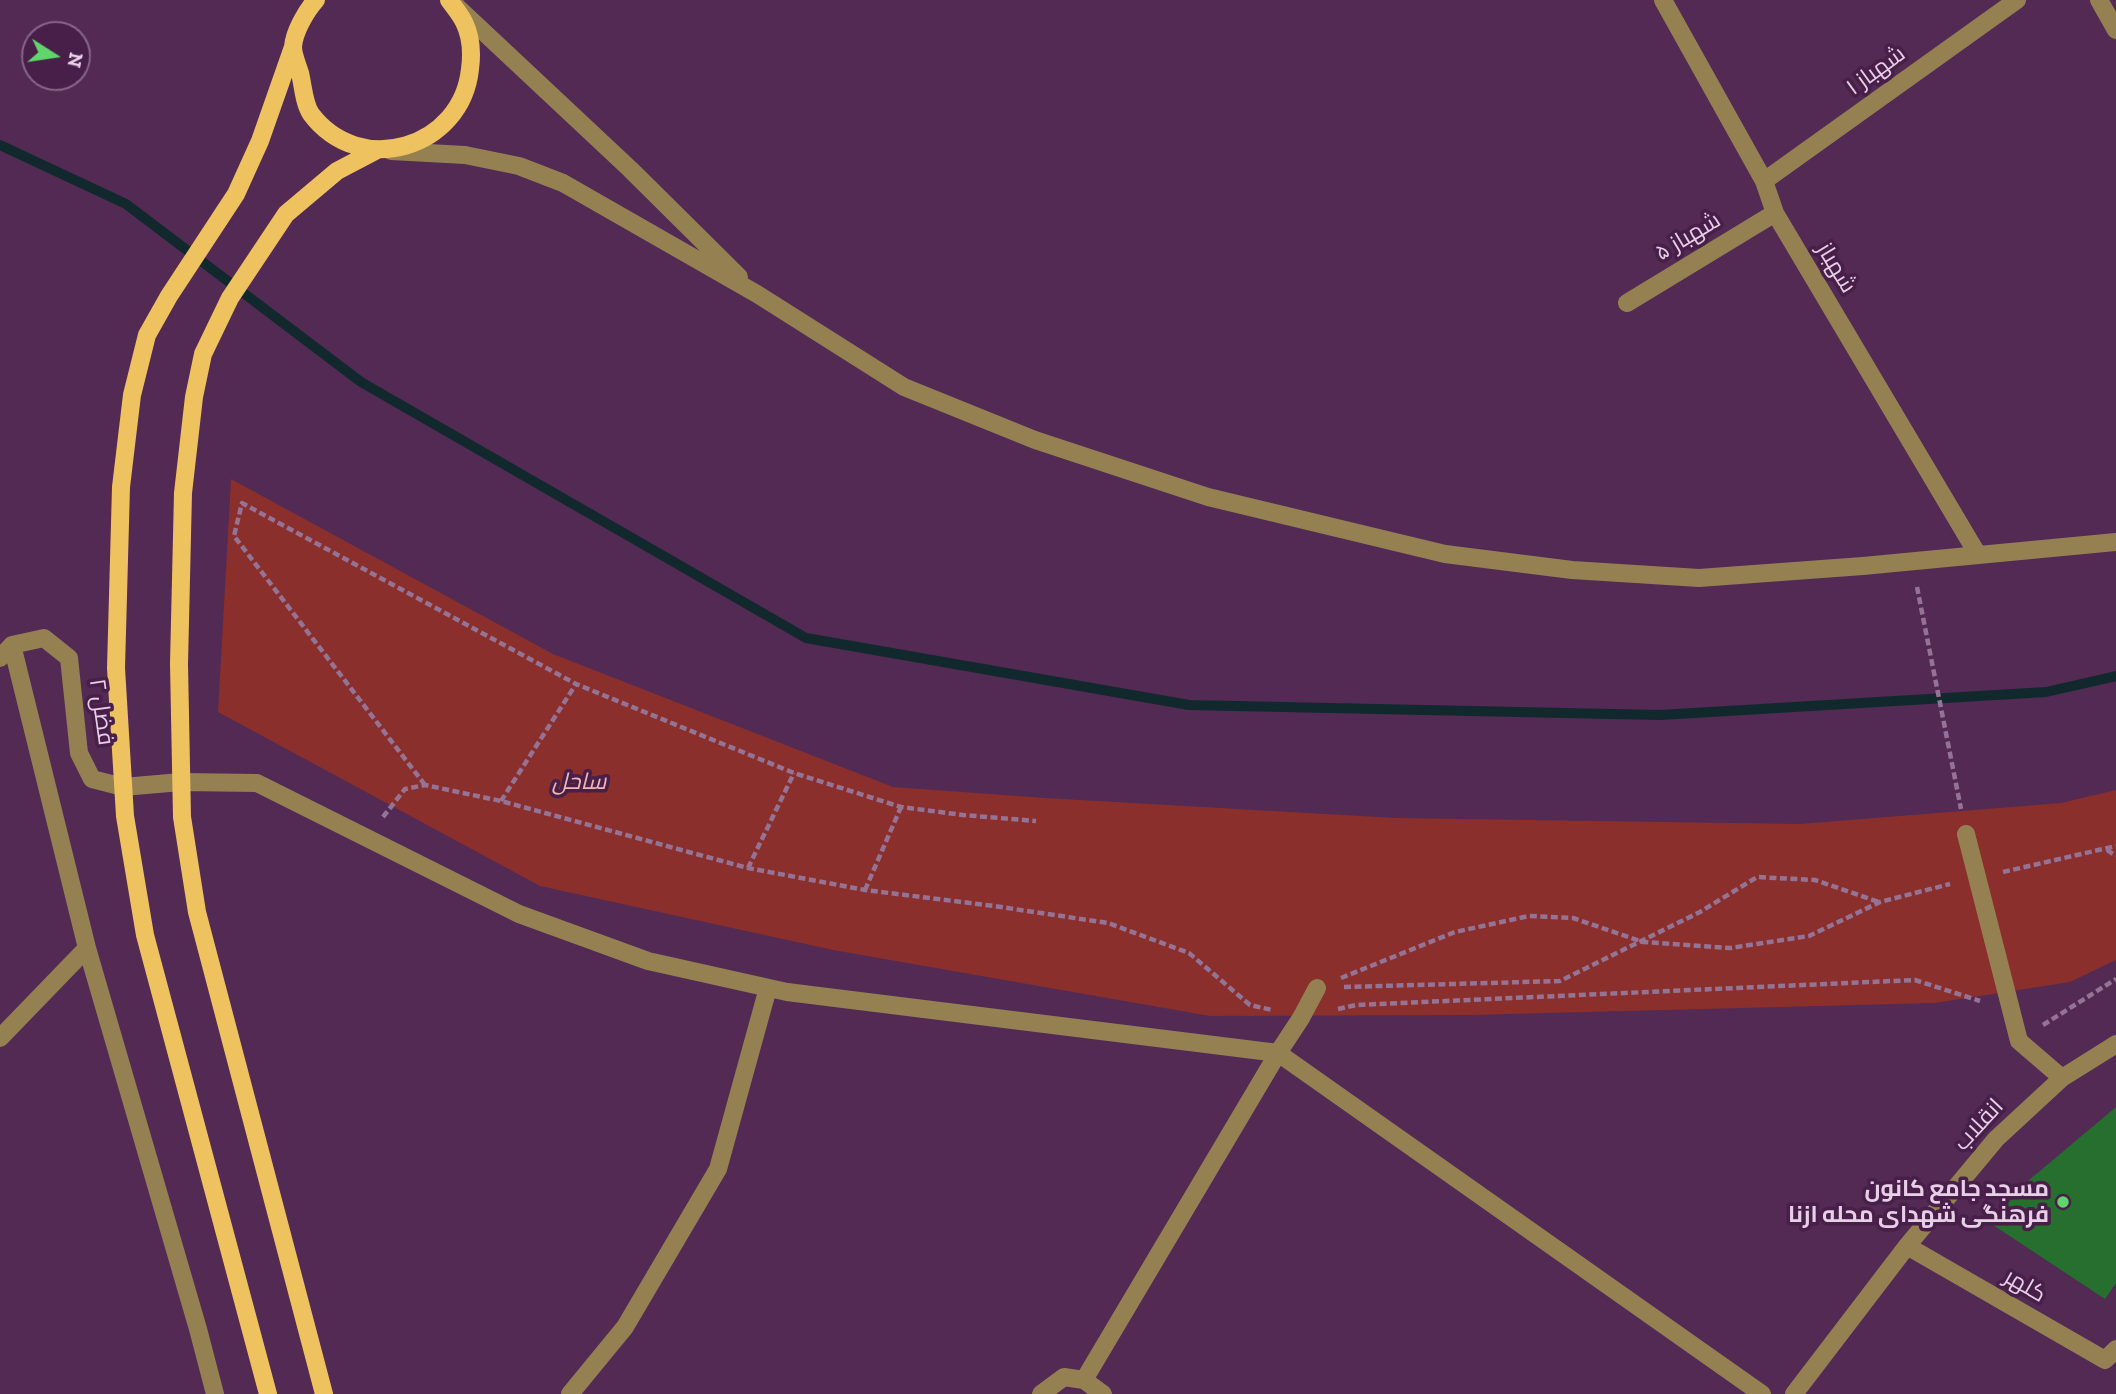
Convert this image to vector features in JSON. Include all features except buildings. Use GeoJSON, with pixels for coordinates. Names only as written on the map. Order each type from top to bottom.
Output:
{"type":"FeatureCollection","features":[{"type":"Feature","properties":{"kind":"main road"},"geometry":{"type":"LineString","coordinates":[[268,1394],[145,935],[125,816],[116,668],[121,488],[132,395],[147,335],[236,194],[260,141],[300,24],[316,0]]}},
{"type":"Feature","properties":{"kind":"main road"},"geometry":{"type":"LineString","coordinates":[[293,47],[309,112],[328,131],[351,145],[377,150],[407,146],[435,133],[456,111],[468,84],[472,53],[465,24],[449,0]]}},
{"type":"Feature","properties":{"kind":"main road"},"geometry":{"type":"LineString","coordinates":[[324,1394],[197,912],[182,817],[179,664],[183,493],[194,397],[203,354],[230,298],[286,214],[337,171],[377,150]]}},
{"type":"Feature","properties":{"kind":"street"},"geometry":{"type":"LineString","coordinates":[[449,0],[630,169],[757,294]]}},
{"type":"Feature","properties":{"kind":"street","name":"شهباز"},"geometry":{"type":"LineString","coordinates":[[1663,0],[1763,181],[1775,213],[1978,555]]}},
{"type":"Feature","properties":{"kind":"street","name":"شهباز ۱"},"geometry":{"type":"LineString","coordinates":[[1763,181],[2017,0]]}},
{"type":"Feature","properties":{"kind":"street"},"geometry":{"type":"LineString","coordinates":[[2099,0],[2116,30]]}},
{"type":"Feature","properties":{"kind":"street"},"geometry":{"type":"LineString","coordinates":[[377,150],[466,155],[519,166],[563,183],[757,294],[904,387],[1035,440],[1208,497],[1445,554],[1572,570],[1699,578],[2116,542]]}},
{"type":"Feature","properties":{"kind":"street","name":"شهباز ۵"},"geometry":{"type":"LineString","coordinates":[[1627,303],[1775,213]]}},
{"type":"Feature","properties":{"kind":"street","name":"فضل ۲"},"geometry":{"type":"LineString","coordinates":[[6,651],[44,638],[69,659],[79,752],[92,779],[124,787]]}},
{"type":"Feature","properties":{"kind":"street"},"geometry":{"type":"LineString","coordinates":[[6,651],[87,948],[215,1394]]}},
{"type":"Feature","properties":{"kind":"street"},"geometry":{"type":"LineString","coordinates":[[124,787],[181,782],[257,783],[519,914],[648,961],[768,988],[1278,1053],[1762,1394]]}},
{"type":"Feature","properties":{"kind":"street"},"geometry":{"type":"LineString","coordinates":[[1966,834],[2019,1041],[2062,1078]]}},
{"type":"Feature","properties":{"kind":"street"},"geometry":{"type":"LineString","coordinates":[[0,1038],[87,948]]}},
{"type":"Feature","properties":{"kind":"street"},"geometry":{"type":"LineString","coordinates":[[570,1394],[625,1327],[719,1169],[768,988]]}},
{"type":"Feature","properties":{"kind":"street"},"geometry":{"type":"LineString","coordinates":[[1084,1380],[1317,988]]}},
{"type":"Feature","properties":{"kind":"street","name":"انقلاب"},"geometry":{"type":"LineString","coordinates":[[1794,1394],[1907,1246],[1996,1139],[2062,1078],[2116,1044]]}},
{"type":"Feature","properties":{"kind":"street","name":"کلهر"},"geometry":{"type":"LineString","coordinates":[[1907,1246],[2105,1360],[2116,1349]]}},
{"type":"Feature","properties":{"kind":"street"},"geometry":{"type":"LineString","coordinates":[[1041,1394],[1064,1377],[1084,1380],[1102,1394]]}},
{"type":"Feature","properties":{"kind":"path"},"geometry":{"type":"LineString","coordinates":[[425,785],[234,536],[242,503],[576,684],[794,773],[901,807],[1036,821]]}},
{"type":"Feature","properties":{"kind":"path"},"geometry":{"type":"LineString","coordinates":[[1922,614],[1966,834]]}},
{"type":"Feature","properties":{"kind":"path"},"geometry":{"type":"LineString","coordinates":[[501,802],[576,684]]}},
{"type":"Feature","properties":{"kind":"path"},"geometry":{"type":"LineString","coordinates":[[748,868],[794,773]]}},
{"type":"Feature","properties":{"kind":"path"},"geometry":{"type":"LineString","coordinates":[[366,838],[405,789],[425,785],[501,802],[748,868],[865,890],[1108,923],[1189,953],[1250,1004],[1301,1018],[1356,1005],[1915,980],[2011,1010]]}},
{"type":"Feature","properties":{"kind":"path"},"geometry":{"type":"LineString","coordinates":[[865,890],[901,807]]}},
{"type":"Feature","properties":{"kind":"path"},"geometry":{"type":"LineString","coordinates":[[1317,988],[1455,932],[1529,916],[1573,918],[1643,942],[1730,948],[1809,936],[1880,902],[2116,846]]}},
{"type":"Feature","properties":{"kind":"path"},"geometry":{"type":"LineString","coordinates":[[2106,849],[2116,856]]}},
{"type":"Feature","properties":{"kind":"path"},"geometry":{"type":"LineString","coordinates":[[1317,988],[1560,981],[1700,912],[1757,877],[1815,880],[1880,902]]}},
{"type":"Feature","properties":{"kind":"path"},"geometry":{"type":"LineString","coordinates":[[2019,1041],[2116,979]]}},
{"type":"Feature","properties":{"kind":"green space","name":"ساحل"},"geometry":{"type":"Polygon","coordinates":[[[231,479],[553,654],[893,787],[1396,818],[1800,824],[2061,803],[2116,790],[2116,960],[2070,982],[1935,1003],[1472,1015],[1210,1016],[833,950],[540,886],[218,712],[231,479]]]}},
{"type":"Feature","properties":{"kind":"waterway"},"geometry":{"type":"LineString","coordinates":[[0,145],[126,204],[361,382],[806,638],[1189,705],[1660,715],[2046,692],[2116,676]]}},
{"type":"Feature","properties":{"kind":"place","name":"مسجد جامع کانون فرهنگی شهدای محله ازنا"},"geometry":{"type":"Point","coordinates":[2063,1202]}}]}
